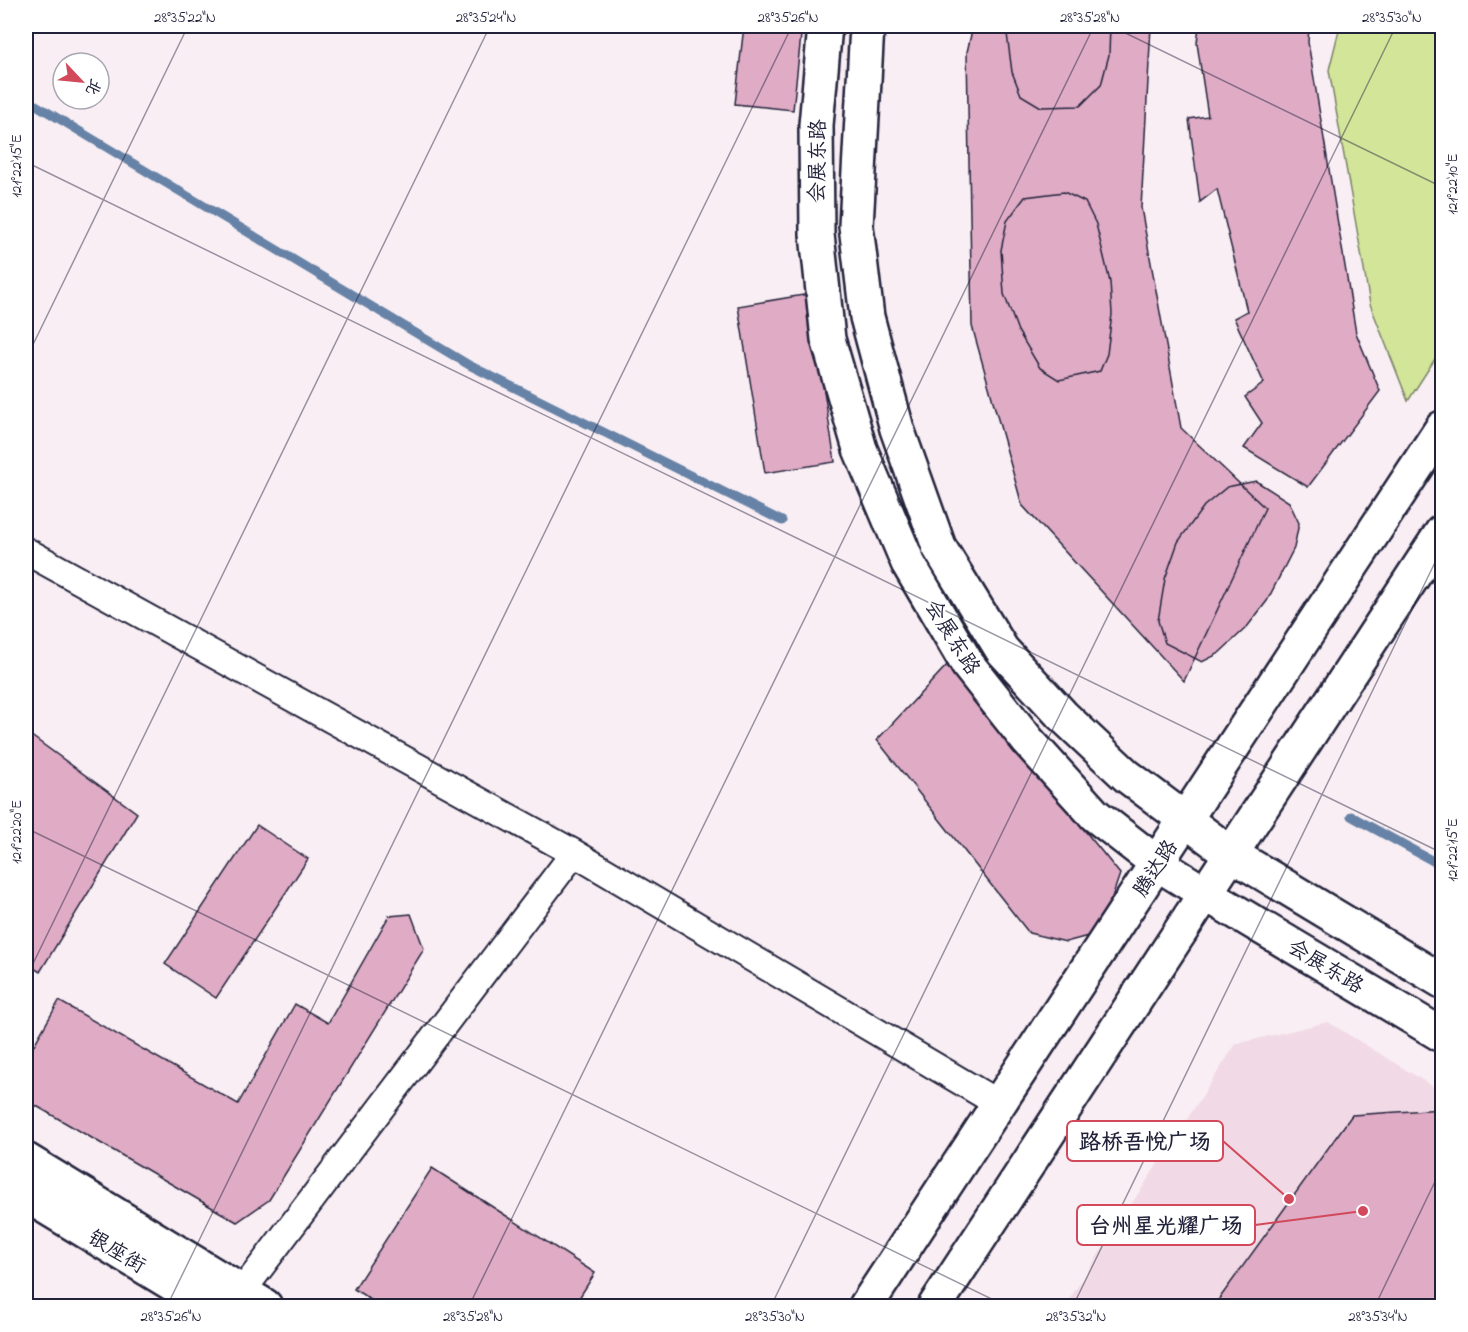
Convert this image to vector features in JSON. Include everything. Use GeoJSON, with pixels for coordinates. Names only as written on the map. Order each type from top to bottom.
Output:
{"type":"FeatureCollection","features":[{"type":"Feature","properties":{"kind":"main road","name":"会展东路"},"geometry":{"type":"LineString","coordinates":[[825,26],[816,125],[816,234],[828,339],[860,449],[908,563],[968,665],[1029,741],[1095,815],[1158,864],[1443,1035]]}},
{"type":"Feature","properties":{"kind":"main road","name":"会展东路"},"geometry":{"type":"LineString","coordinates":[[867,26],[856,226],[867,317],[897,429],[939,547],[1002,650],[1062,715],[1127,776],[1231,854],[1443,981]]}},
{"type":"Feature","properties":{"kind":"main road","name":"腾达路"},"geometry":{"type":"LineString","coordinates":[[866,1306],[1443,428]]}},
{"type":"Feature","properties":{"kind":"main road"},"geometry":{"type":"LineString","coordinates":[[935,1306],[1443,532]]}},
{"type":"Feature","properties":{"kind":"main road"},"geometry":{"type":"LineString","coordinates":[[26,1160],[246,1302]]}},
{"type":"Feature","properties":{"kind":"main road","name":"银座街"},"geometry":{"type":"LineString","coordinates":[[26,1195],[209,1306]]}},
{"type":"Feature","properties":{"kind":"street"},"geometry":{"type":"LineString","coordinates":[[26,551],[574,853],[999,1104]]}},
{"type":"Feature","properties":{"kind":"street"},"geometry":{"type":"LineString","coordinates":[[246,1302],[574,853]]}},
{"type":"Feature","properties":{"kind":"shaded area"},"geometry":{"type":"Polygon","coordinates":[[[1328,1022],[1442,1092],[1442,1306],[1065,1306],[1236,1044],[1328,1022]]]}},
{"type":"Feature","properties":{"kind":"green space"},"geometry":{"type":"Polygon","coordinates":[[[1340,26],[1442,26],[1442,348],[1408,401],[1370,304],[1329,70],[1340,26]]]}},
{"type":"Feature","properties":{"kind":"building"},"geometry":{"type":"Polygon","coordinates":[[[744,26],[802,26],[793,110],[735,104],[744,26]]]}},
{"type":"Feature","properties":{"kind":"building"},"geometry":{"type":"Polygon","coordinates":[[[973,26],[1151,26],[1141,208],[1181,428],[1265,508],[1184,681],[1022,505],[972,326],[967,52],[973,26]]]}},
{"type":"Feature","properties":{"kind":"building"},"geometry":{"type":"Polygon","coordinates":[[[1006,26],[1110,26],[1109,55],[1101,85],[1080,106],[1041,107],[1021,95],[1012,72],[1006,26]]]}},
{"type":"Feature","properties":{"kind":"building"},"geometry":{"type":"Polygon","coordinates":[[[1199,26],[1309,26],[1308,42],[1356,333],[1380,391],[1308,487],[1244,448],[1262,423],[1245,397],[1264,383],[1234,318],[1247,311],[1217,189],[1200,202],[1189,119],[1208,116],[1197,43],[1199,26]]]}},
{"type":"Feature","properties":{"kind":"building"},"geometry":{"type":"Polygon","coordinates":[[[1064,192],[1085,202],[1096,224],[1110,282],[1112,314],[1107,354],[1100,371],[1059,380],[1040,368],[1018,331],[1004,294],[1001,250],[1007,221],[1025,197],[1064,192]]]}},
{"type":"Feature","properties":{"kind":"building"},"geometry":{"type":"Polygon","coordinates":[[[809,294],[835,462],[765,473],[738,306],[809,294]]]}},
{"type":"Feature","properties":{"kind":"building"},"geometry":{"type":"Polygon","coordinates":[[[1256,481],[1289,502],[1299,523],[1294,548],[1267,601],[1247,627],[1218,654],[1202,662],[1165,643],[1158,621],[1165,579],[1178,542],[1204,506],[1227,487],[1256,481]]]}},
{"type":"Feature","properties":{"kind":"building"},"geometry":{"type":"Polygon","coordinates":[[[949,663],[1120,874],[1106,915],[1088,936],[1066,942],[1029,933],[877,740],[949,663]]]}},
{"type":"Feature","properties":{"kind":"building"},"geometry":{"type":"Polygon","coordinates":[[[26,732],[137,813],[40,972],[26,963],[26,732]]]}},
{"type":"Feature","properties":{"kind":"building"},"geometry":{"type":"Polygon","coordinates":[[[257,825],[308,859],[216,998],[165,964],[257,825]]]}},
{"type":"Feature","properties":{"kind":"building"},"geometry":{"type":"Polygon","coordinates":[[[411,914],[424,949],[269,1200],[237,1222],[26,1100],[26,1059],[59,1001],[238,1104],[295,1004],[328,1023],[389,916],[411,914]]]}},
{"type":"Feature","properties":{"kind":"building"},"geometry":{"type":"Polygon","coordinates":[[[1442,1109],[1442,1306],[1214,1306],[1352,1115],[1442,1109]]]}},
{"type":"Feature","properties":{"kind":"building"},"geometry":{"type":"Polygon","coordinates":[[[432,1168],[595,1273],[574,1306],[380,1306],[354,1289],[432,1168]]]}},
{"type":"Feature","properties":{"kind":"waterway"},"geometry":{"type":"LineString","coordinates":[[26,99],[469,365],[782,521]]}},
{"type":"Feature","properties":{"kind":"waterway"},"geometry":{"type":"LineString","coordinates":[[1351,816],[1442,866]]}},
{"type":"Feature","properties":{"kind":"place","name":"路桥吾悦广场"},"geometry":{"type":"Point","coordinates":[1289,1199]}},
{"type":"Feature","properties":{"kind":"place","name":"台州星光耀广场"},"geometry":{"type":"Point","coordinates":[1363,1211]}}]}
